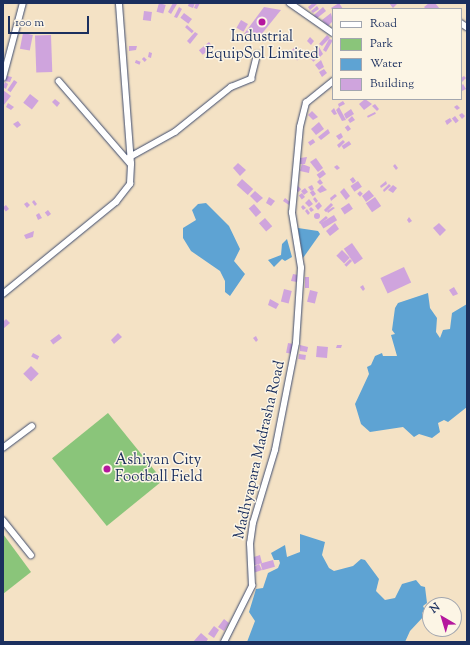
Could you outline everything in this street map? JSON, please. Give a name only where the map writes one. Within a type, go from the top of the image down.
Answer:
[{"type":"street","points":[[3,78],[23,3]]},
{"type":"street","points":[[3,294],[116,202],[130,184],[131,164],[119,3]]},
{"type":"street","points":[[290,3],[332,32]]},
{"type":"street","points":[[130,157],[175,132],[230,87],[251,79],[257,55]]},
{"type":"street","points":[[59,81],[131,164]]},
{"type":"street","name":"Madhyapara Madrasha Road","points":[[224,642],[252,586],[250,544],[253,522],[274,450],[296,343],[301,268],[292,213],[300,127],[306,103],[332,82]]},
{"type":"street","points":[[3,448],[32,426]]},
{"type":"street","points":[[3,520],[31,556]]},
{"type":"green space","name":"Ashiyan City Football Field","points":[[108,413],[163,481],[107,526],[52,458]]},
{"type":"green space","points":[[3,534],[31,572],[3,594]]},
{"type":"water","points":[[206,203],[229,226],[240,249],[234,261],[245,274],[230,296],[225,292],[225,281],[220,271],[191,251],[183,238],[183,228],[196,220],[192,210],[198,204]]},
{"type":"water","points":[[298,228],[318,231],[320,234],[303,258]]},
{"type":"water","points":[[287,239],[292,257],[285,261],[282,259],[274,267],[268,260],[281,255],[282,244]]},
{"type":"water","points":[[428,293],[430,308],[437,318],[436,332],[440,338],[443,330],[450,329],[452,313],[467,304],[467,407],[448,422],[444,420],[438,423],[440,432],[432,438],[419,434],[414,437],[403,427],[370,432],[361,424],[355,404],[369,374],[367,367],[371,365],[375,356],[382,353],[383,356],[397,356],[391,335],[395,334],[392,330],[395,308],[398,303]]},
{"type":"water","points":[[300,534],[325,542],[322,555],[329,568],[334,571],[353,566],[361,559],[365,560],[379,579],[376,591],[385,600],[395,598],[402,584],[416,580],[421,586],[425,587],[426,597],[422,597],[422,618],[410,631],[405,642],[247,642],[255,621],[249,612],[256,589],[263,588],[268,573],[278,568],[280,563],[279,560],[274,560],[271,553],[285,545],[287,557],[300,552]]},
{"type":"building","points":[[159,3],[166,5],[163,14],[157,12]]},
{"type":"building","points":[[173,3],[177,4],[171,14],[168,12]]},
{"type":"building","points":[[189,3],[195,3],[193,8],[188,6]]},
{"type":"building","points":[[196,3],[200,3],[197,9],[194,8]]},
{"type":"building","points":[[313,3],[317,4],[310,10],[308,7]]},
{"type":"building","points":[[339,3],[342,8],[332,8],[332,10],[331,8]]},
{"type":"building","points":[[389,3],[398,3],[393,8]]},
{"type":"building","points":[[429,3],[435,3],[439,8],[425,8],[424,7]]},
{"type":"building","points":[[317,6],[319,9],[313,13],[311,11]]},
{"type":"building","points":[[179,7],[182,9],[177,18],[174,17]]},
{"type":"building","name":"Industrial EquipSol Limited","points":[[264,7],[281,10],[256,41],[244,34]]},
{"type":"building","points":[[323,7],[326,11],[316,19],[314,15]]},
{"type":"building","points":[[144,11],[152,12],[151,21],[143,20]]},
{"type":"building","points":[[184,13],[192,19],[188,24],[180,18]]},
{"type":"building","points":[[331,13],[332,22],[328,26],[322,20]]},
{"type":"building","points":[[241,20],[248,24],[243,32],[236,28]]},
{"type":"building","points":[[187,25],[194,31],[192,33],[185,27]]},
{"type":"building","points":[[195,32],[198,34],[190,44],[187,41]]},
{"type":"building","points":[[23,33],[33,35],[30,51],[20,49]]},
{"type":"building","points":[[51,35],[52,72],[36,73],[35,36]]},
{"type":"building","points":[[327,35],[330,38],[322,46],[319,44]]},
{"type":"building","points":[[310,37],[314,41],[311,45],[307,41]]},
{"type":"building","points":[[329,39],[332,40],[326,52],[323,50]]},
{"type":"building","points":[[209,42],[213,47],[203,55],[199,50]]},
{"type":"building","points":[[129,46],[137,46],[136,50],[129,51]]},
{"type":"building","points":[[295,47],[303,55],[297,60],[289,53]]},
{"type":"building","points":[[319,47],[323,54],[320,57],[315,50]]},
{"type":"building","points":[[312,51],[318,58],[313,62],[307,55]]},
{"type":"building","points":[[149,52],[152,53],[151,58],[148,57]]},
{"type":"building","points":[[144,57],[147,60],[145,62],[142,59]]},
{"type":"building","points":[[136,60],[141,62],[140,65],[135,63]]},
{"type":"building","points":[[321,60],[324,67],[319,70],[315,65]]},
{"type":"building","points":[[324,69],[327,73],[322,77],[319,72]]},
{"type":"building","points":[[7,76],[12,77],[10,82],[5,81]]},
{"type":"building","points":[[464,76],[466,78],[462,82],[462,77]]},
{"type":"building","points":[[14,80],[17,82],[11,92],[7,90]]},
{"type":"building","points":[[5,82],[8,84],[6,89],[3,87]]},
{"type":"building","points":[[463,84],[466,89],[462,91]]},
{"type":"building","points":[[3,90],[11,96],[3,106]]},
{"type":"building","points":[[30,94],[39,101],[32,109],[23,103]]},
{"type":"building","points":[[55,99],[60,103],[57,107],[52,102]]},
{"type":"building","points":[[364,100],[366,100],[372,104],[364,110],[359,104]]},
{"type":"building","points":[[343,101],[345,104],[339,107],[338,104]]},
{"type":"building","points":[[8,103],[14,107],[11,110],[6,107]]},
{"type":"building","points":[[375,104],[379,109],[377,111],[372,106]]},
{"type":"building","points":[[457,105],[460,108],[457,110],[454,107]]},
{"type":"building","points":[[339,107],[346,120],[342,121],[336,110]]},
{"type":"building","points":[[334,108],[337,114],[334,115],[331,111]]},
{"type":"building","points":[[351,109],[354,114],[346,119],[344,114]]},
{"type":"building","points":[[312,111],[318,117],[313,120],[308,115]]},
{"type":"building","points":[[375,112],[376,114],[368,118],[367,116]]},
{"type":"building","points":[[462,113],[465,116],[462,119],[459,115]]},
{"type":"building","points":[[352,116],[355,120],[350,123],[348,120]]},
{"type":"building","points":[[455,116],[459,121],[456,123],[452,119]]},
{"type":"building","points":[[450,118],[452,121],[447,125],[445,121]]},
{"type":"building","points":[[18,121],[21,125],[17,128],[13,124]]},
{"type":"building","points":[[319,122],[324,129],[316,135],[311,129]]},
{"type":"building","points":[[348,125],[351,129],[348,131],[345,127]]},
{"type":"building","points":[[328,129],[330,133],[321,140],[318,137]]},
{"type":"building","points":[[341,133],[343,137],[339,140],[336,136]]},
{"type":"building","points":[[313,139],[315,142],[310,146],[308,142]]},
{"type":"building","points":[[343,140],[345,142],[339,148],[337,145]]},
{"type":"building","points":[[349,141],[351,144],[344,149],[342,146]]},
{"type":"building","points":[[307,157],[305,164],[300,164],[300,158]]},
{"type":"building","points":[[316,158],[323,168],[318,172],[310,162]]},
{"type":"building","points":[[238,163],[246,170],[240,176],[233,168]]},
{"type":"building","points":[[302,164],[310,167],[309,173],[300,171]]},
{"type":"building","points":[[395,164],[398,168],[396,170],[393,166]]},
{"type":"building","points":[[337,165],[340,168],[337,170],[334,167]]},
{"type":"building","points":[[323,170],[326,174],[320,179],[317,175]]},
{"type":"building","points":[[353,177],[356,181],[353,183],[350,179]]},
{"type":"building","points":[[242,179],[253,189],[248,195],[237,185]]},
{"type":"building","points":[[320,179],[323,183],[320,185],[317,182]]},
{"type":"building","points":[[358,181],[362,187],[354,192],[351,186]]},
{"type":"building","points":[[386,181],[387,184],[381,188],[380,186]]},
{"type":"building","points":[[389,184],[391,186],[384,192],[383,190]]},
{"type":"building","points":[[297,185],[301,189],[298,192],[294,188]]},
{"type":"building","points":[[312,185],[314,189],[311,191],[308,187]]},
{"type":"building","points":[[322,185],[327,190],[320,193],[317,190]]},
{"type":"building","points":[[393,185],[397,188],[393,193],[388,190]]},
{"type":"building","points":[[305,188],[308,192],[304,195],[301,191]]},
{"type":"building","points":[[344,188],[350,196],[346,200],[340,192]]},
{"type":"building","points":[[313,190],[316,194],[313,196],[310,192]]},
{"type":"building","points":[[369,190],[374,196],[366,202],[362,196]]},
{"type":"building","points":[[255,191],[263,198],[257,203],[250,196]]},
{"type":"building","points":[[360,191],[363,194],[360,197],[357,194]]},
{"type":"building","points":[[302,193],[305,197],[302,199],[299,195]]},
{"type":"building","points":[[335,194],[337,196],[331,201],[330,198]]},
{"type":"building","points":[[269,197],[275,201],[271,206],[266,203]]},
{"type":"building","points":[[315,197],[318,201],[316,203],[313,199]]},
{"type":"building","points":[[375,197],[381,206],[372,212],[366,203]]},
{"type":"building","points":[[285,198],[290,202],[289,205],[283,201]]},
{"type":"building","points":[[309,199],[313,204],[309,207],[305,203]]},
{"type":"building","points":[[34,200],[37,204],[35,206],[32,202]]},
{"type":"building","points":[[27,202],[30,205],[27,208],[24,204]]},
{"type":"building","points":[[319,202],[322,206],[318,210],[315,206]]},
{"type":"building","points":[[331,203],[333,205],[326,212],[324,210]]},
{"type":"building","points":[[349,203],[353,209],[345,214],[341,209]]},
{"type":"building","points":[[254,204],[261,212],[256,217],[249,209]]},
{"type":"building","points":[[6,205],[9,209],[6,211],[3,207]]},
{"type":"building","points":[[303,205],[306,208],[303,210],[301,207]]},
{"type":"building","points":[[311,207],[314,210],[311,212],[309,209]]},
{"type":"building","points":[[333,207],[335,208],[328,213],[327,211]]},
{"type":"building","points":[[307,209],[310,213],[308,215],[305,211]]},
{"type":"building","points":[[48,210],[51,214],[48,216],[45,212]]},
{"type":"building","points":[[39,213],[42,218],[38,220],[36,215]]},
{"type":"building","points":[[317,213],[320,216],[317,219],[314,216]]},
{"type":"building","points":[[334,215],[337,220],[323,228],[320,223]]},
{"type":"building","points":[[326,216],[328,218],[320,224],[319,222]]},
{"type":"building","points":[[409,217],[412,221],[409,223],[407,220]]},
{"type":"building","points":[[265,218],[272,226],[266,232],[259,223]]},
{"type":"building","points":[[335,223],[339,229],[330,236],[326,231]]},
{"type":"building","points":[[439,223],[446,230],[440,236],[433,228]]},
{"type":"building","points":[[34,231],[33,237],[26,239],[24,235]]},
{"type":"building","points":[[352,243],[363,259],[355,264],[344,249]]},
{"type":"building","points":[[342,250],[350,258],[344,263],[336,256]]},
{"type":"building","points":[[350,259],[352,261],[346,267],[344,265]]},
{"type":"building","points":[[404,267],[411,282],[388,293],[380,278]]},
{"type":"building","points":[[293,274],[298,275],[297,282],[291,281]]},
{"type":"building","points":[[305,277],[309,277],[309,288],[305,288]]},
{"type":"building","points":[[363,285],[365,289],[363,291],[360,287]]},
{"type":"building","points":[[454,287],[458,294],[453,296],[449,290]]},
{"type":"building","points":[[284,289],[292,291],[289,304],[281,302]]},
{"type":"building","points":[[310,290],[318,292],[315,304],[307,302]]},
{"type":"building","points":[[270,299],[279,304],[276,309],[268,305]]},
{"type":"building","points":[[6,319],[10,323],[3,329],[3,322]]},
{"type":"building","points":[[118,333],[122,337],[114,344],[111,340]]},
{"type":"building","points":[[59,334],[62,338],[53,345],[50,341]]},
{"type":"building","points":[[256,336],[258,340],[256,342],[253,338]]},
{"type":"building","points":[[288,343],[293,344],[291,354],[286,353]]},
{"type":"building","points":[[300,345],[308,347],[307,352],[300,351]]},
{"type":"building","points":[[337,345],[342,345],[341,348],[336,348]]},
{"type":"building","points":[[317,346],[328,347],[327,358],[316,357]]},
{"type":"building","points":[[33,353],[39,356],[37,360],[31,357]]},
{"type":"building","points":[[299,354],[306,355],[305,360],[298,359]]},
{"type":"building","points":[[31,366],[39,374],[31,382],[23,374]]},
{"type":"building","points":[[260,555],[262,563],[252,566],[251,558]]},
{"type":"building","points":[[273,560],[275,567],[262,570],[261,564]]},
{"type":"building","points":[[259,564],[262,570],[253,573],[252,568]]},
{"type":"building","points":[[224,619],[229,623],[224,631],[218,627]]},
{"type":"building","points":[[214,626],[219,630],[214,638],[208,634]]},
{"type":"building","points":[[201,633],[208,639],[206,642],[193,642]]},
{"type":"place","name":"Industrial EquipSol Limited","points":[[262,22]]},
{"type":"place","name":"Ashiyan City Football Field","points":[[107,469]]}]
